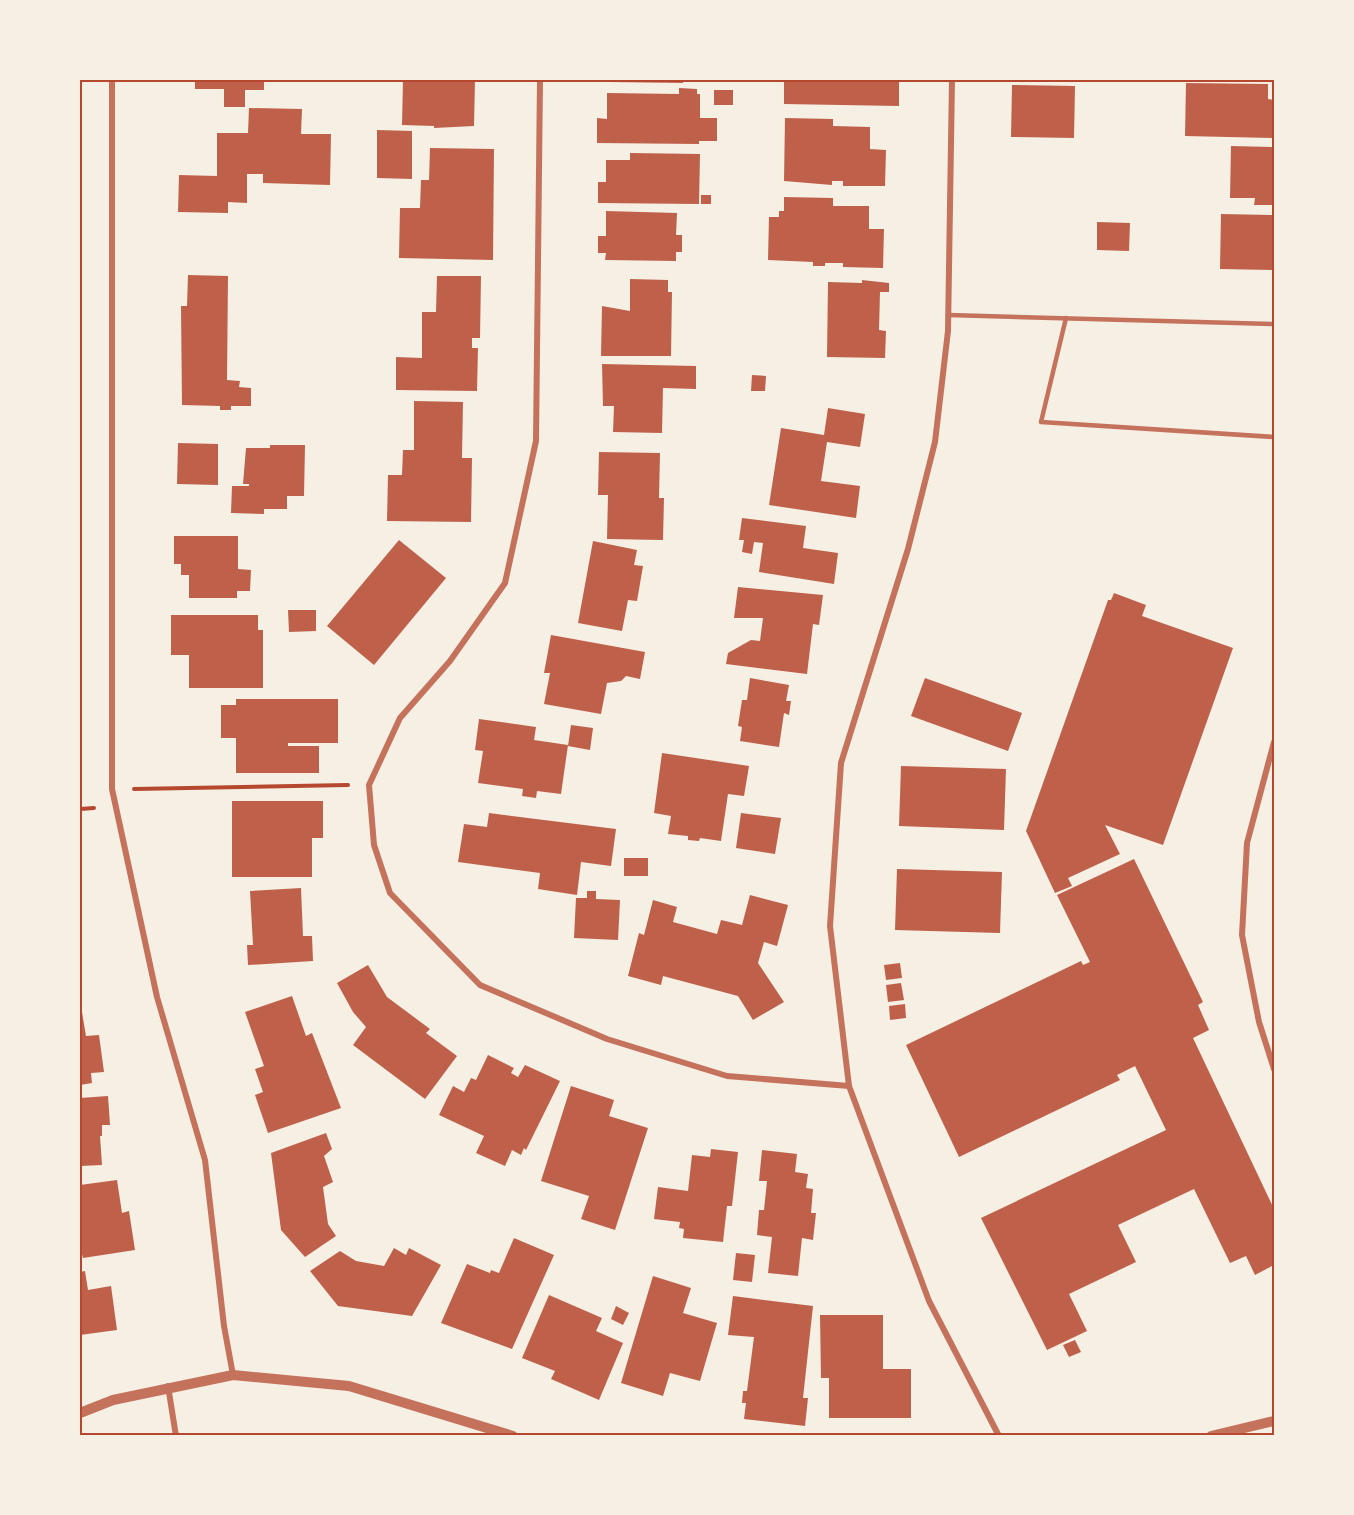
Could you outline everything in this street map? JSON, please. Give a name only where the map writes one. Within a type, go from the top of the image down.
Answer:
[{"type":"street","points":[[112,80],[112,789],[156,997],[205,1160],[224,1326],[233,1375]]},
{"type":"street","points":[[540,80],[536,441],[505,583],[450,661],[400,718],[369,784],[374,844],[390,893],[480,985],[606,1039],[727,1076],[849,1086]]},
{"type":"street","points":[[952,80],[948,315],[935,442],[908,549],[841,763],[830,926],[849,1086],[929,1301],[999,1436]]},
{"type":"street","points":[[1275,742],[1247,843],[1242,935],[1259,1022],[1275,1069]]},
{"type":"street","points":[[80,1413],[113,1400],[168,1386],[233,1375],[349,1386],[513,1436]]},
{"type":"street","points":[[168,1386],[176,1436]]},
{"type":"street","points":[[1211,1436],[1275,1421]]},
{"type":"lane","points":[[948,315],[1275,324]]},
{"type":"lane","points":[[1066,318],[1041,422],[1275,436]]},
{"type":"path","points":[[112,789],[369,784]]},
{"type":"building","points":[[195,80],[264,80],[264,90],[245,90],[245,107],[224,107],[224,89],[195,89]]},
{"type":"building","points":[[403,80],[475,80],[474,126],[434,128],[434,126],[402,125]]},
{"type":"building","points":[[609,80],[683,80],[683,83],[609,82]]},
{"type":"building","points":[[784,80],[899,80],[899,106],[784,104]]},
{"type":"building","points":[[1186,83],[1268,84],[1268,99],[1274,100],[1274,138],[1185,136]]},
{"type":"building","points":[[1012,85],[1075,86],[1074,138],[1011,137]]},
{"type":"building","points":[[679,88],[697,89],[697,94],[700,94],[700,118],[717,118],[717,141],[699,141],[699,144],[597,143],[597,118],[607,119],[607,93],[679,94]]},
{"type":"building","points":[[714,90],[733,90],[733,105],[714,105]]},
{"type":"building","points":[[249,108],[302,109],[301,134],[331,134],[330,185],[263,183],[263,174],[247,174],[247,203],[228,202],[228,213],[178,212],[179,175],[217,176],[217,133],[248,133]]},
{"type":"building","points":[[785,118],[833,119],[833,126],[870,127],[870,149],[886,150],[885,186],[843,186],[843,181],[832,181],[832,185],[784,181]]},
{"type":"building","points":[[377,130],[412,131],[412,179],[377,178]]},
{"type":"building","points":[[1231,146],[1274,147],[1274,205],[1254,205],[1255,198],[1230,198]]},
{"type":"building","points":[[430,148],[494,149],[493,260],[399,258],[400,208],[420,208],[421,180],[429,180]]},
{"type":"building","points":[[630,153],[700,154],[699,204],[598,203],[598,182],[606,182],[606,160],[630,160]]},
{"type":"building","points":[[701,195],[711,195],[711,204],[701,204]]},
{"type":"building","points":[[784,197],[833,198],[833,206],[869,206],[869,229],[884,229],[883,268],[843,267],[843,263],[813,266],[813,262],[768,260],[769,217],[779,217],[779,211],[784,211]]},
{"type":"building","points":[[606,211],[677,213],[676,235],[682,235],[682,252],[676,252],[676,261],[605,260],[606,253],[598,253],[598,236],[606,236]]},
{"type":"building","points":[[1221,214],[1274,215],[1274,270],[1220,269]]},
{"type":"building","points":[[1097,222],[1130,223],[1129,251],[1097,250]]},
{"type":"building","points":[[188,275],[228,276],[227,380],[240,381],[239,387],[251,388],[251,406],[231,406],[231,410],[220,410],[220,406],[182,405],[181,306],[187,306]]},
{"type":"building","points":[[437,276],[481,276],[480,338],[472,338],[472,348],[478,348],[477,391],[396,390],[396,357],[422,358],[422,312],[436,312]]},
{"type":"building","points":[[630,279],[668,280],[668,292],[672,292],[671,356],[601,356],[602,306],[630,311]]},
{"type":"building","points":[[862,280],[889,283],[889,292],[880,292],[879,330],[886,331],[885,358],[827,357],[828,282],[862,283]]},
{"type":"building","points":[[602,364],[696,366],[696,389],[663,388],[662,433],[613,432],[614,406],[603,406]]},
{"type":"building","points":[[752,375],[766,376],[765,391],[751,391]]},
{"type":"building","points":[[414,401],[463,402],[462,458],[472,458],[471,522],[387,521],[388,475],[402,475],[403,450],[414,450]]},
{"type":"building","points":[[828,408],[865,414],[860,447],[827,442],[821,481],[860,486],[856,518],[769,505],[781,428],[824,435]]},
{"type":"building","points":[[178,443],[218,444],[218,485],[177,484]]},
{"type":"building","points":[[270,445],[305,445],[304,496],[287,496],[287,509],[264,509],[264,514],[231,513],[232,486],[249,486],[249,484],[243,484],[246,448],[270,448]]},
{"type":"building","points":[[599,452],[660,453],[659,498],[664,498],[663,540],[607,539],[608,495],[598,495]]},
{"type":"building","points":[[742,518],[806,526],[803,548],[838,553],[834,584],[759,572],[763,543],[754,542],[752,554],[742,552],[744,540],[739,540]]},
{"type":"building","points":[[174,536],[238,536],[238,569],[251,570],[250,591],[237,591],[237,598],[189,598],[189,575],[181,575],[181,564],[174,564]]},
{"type":"building","points":[[399,540],[446,578],[374,665],[327,626]]},
{"type":"building","points":[[593,541],[637,550],[634,565],[643,566],[637,601],[628,600],[622,631],[578,623]]},
{"type":"building","points":[[738,587],[823,595],[819,625],[813,624],[807,674],[726,664],[728,653],[751,640],[760,641],[763,618],[734,618]]},
{"type":"building","points":[[1114,593],[1146,605],[1142,616],[1233,648],[1163,845],[1105,825],[1120,854],[1068,878],[1072,886],[1055,893],[1026,831],[1108,600],[1111,600]]},
{"type":"building","points":[[288,610],[316,610],[316,631],[289,632]]},
{"type":"building","points":[[171,615],[258,615],[258,630],[263,630],[263,688],[189,688],[189,655],[171,655]]},
{"type":"building","points":[[551,635],[645,652],[640,679],[626,676],[621,681],[607,683],[601,714],[544,704],[550,673],[544,673]]},
{"type":"building","points":[[750,678],[789,685],[786,701],[791,701],[789,715],[784,713],[779,747],[740,741],[742,727],[738,726],[742,700],[747,700]]},
{"type":"building","points":[[925,678],[1022,713],[1008,751],[911,716]]},
{"type":"building","points":[[236,699],[338,699],[338,743],[288,743],[288,746],[319,746],[319,773],[236,773],[236,738],[221,738],[221,705],[236,705]]},
{"type":"building","points":[[479,719],[536,727],[534,740],[568,745],[561,794],[537,791],[536,798],[522,796],[523,789],[478,783],[483,751],[475,750]]},
{"type":"building","points":[[571,725],[593,728],[590,750],[568,746]]},
{"type":"building","points":[[662,753],[749,766],[744,796],[728,794],[721,841],[700,838],[699,841],[688,840],[688,836],[668,834],[671,816],[654,813]]},
{"type":"building","points":[[901,766],[1006,769],[1004,830],[899,826]]},
{"type":"building","points":[[232,801],[323,801],[323,838],[312,838],[312,877],[232,877]]},
{"type":"building","points":[[489,813],[616,829],[611,866],[581,862],[577,895],[538,889],[540,873],[458,862],[464,824],[487,827]]},
{"type":"building","points":[[741,813],[781,818],[775,854],[736,848]]},
{"type":"building","points":[[624,858],[648,858],[648,876],[624,876]]},
{"type":"building","points":[[1134,859],[1203,1002],[1198,1005],[1209,1030],[1193,1038],[1274,1209],[1274,1265],[1255,1275],[1246,1256],[1230,1263],[1194,1189],[1118,1225],[1136,1262],[1069,1294],[1087,1331],[1047,1350],[981,1218],[1166,1130],[1135,1066],[1117,1075],[1120,1080],[959,1157],[906,1045],[1081,961],[1083,965],[1090,962],[1057,895]]},
{"type":"building","points":[[897,869],[1002,872],[1000,933],[895,930]]},
{"type":"building","points":[[301,888],[303,936],[312,936],[313,961],[248,965],[247,945],[253,945],[250,891]]},
{"type":"building","points":[[587,891],[596,891],[596,899],[620,900],[618,940],[574,938],[576,898],[587,898]]},
{"type":"building","points":[[750,895],[788,905],[777,946],[764,942],[758,963],[784,1002],[753,1020],[738,996],[663,976],[661,985],[628,976],[639,933],[644,935],[653,900],[677,907],[673,922],[717,934],[721,920],[742,925]]},
{"type":"building","points":[[900,963],[902,978],[886,980],[884,965]]},
{"type":"building","points":[[368,965],[387,997],[430,1029],[426,1033],[457,1056],[425,1099],[353,1045],[366,1027],[353,1012],[337,983]]},
{"type":"building","points":[[901,983],[904,1000],[888,1002],[886,985]]},
{"type":"building","points":[[292,996],[306,1036],[312,1033],[341,1108],[268,1133],[255,1095],[263,1092],[255,1069],[264,1066],[245,1012]]},
{"type":"building","points":[[905,1004],[906,1018],[890,1020],[889,1006]]},
{"type":"building","points":[[80,1012],[82,1012],[86,1036],[99,1035],[104,1072],[91,1073],[92,1083],[80,1085]]},
{"type":"building","points":[[488,1055],[514,1068],[511,1073],[518,1077],[525,1065],[560,1081],[526,1150],[524,1148],[521,1155],[512,1150],[505,1166],[476,1153],[484,1136],[439,1115],[453,1086],[464,1092],[471,1078],[476,1080]]},
{"type":"building","points":[[571,1086],[614,1100],[609,1116],[648,1128],[615,1230],[581,1219],[589,1196],[541,1181]]},
{"type":"building","points":[[108,1096],[110,1125],[102,1125],[102,1136],[100,1136],[102,1165],[80,1166],[80,1098]]},
{"type":"building","points":[[326,1133],[332,1149],[324,1156],[333,1182],[323,1187],[328,1224],[336,1236],[305,1257],[281,1230],[271,1153]]},
{"type":"building","points":[[711,1149],[738,1152],[732,1206],[727,1206],[723,1242],[683,1238],[684,1229],[679,1228],[680,1222],[654,1219],[658,1187],[688,1191],[692,1155],[710,1157]]},
{"type":"building","points":[[762,1150],[797,1154],[795,1172],[808,1174],[806,1188],[813,1189],[811,1213],[816,1213],[813,1240],[802,1238],[798,1276],[768,1273],[772,1237],[757,1235],[759,1210],[764,1210],[767,1181],[759,1181]]},
{"type":"building","points":[[117,1180],[122,1213],[129,1211],[135,1250],[83,1258],[80,1246],[80,1185]]},
{"type":"building","points":[[514,1238],[554,1255],[512,1349],[441,1323],[467,1264],[490,1273],[491,1270],[499,1273]]},
{"type":"building","points":[[394,1248],[406,1255],[409,1248],[441,1265],[412,1316],[338,1306],[310,1271],[340,1251],[356,1261],[384,1266]]},
{"type":"building","points":[[736,1253],[755,1255],[752,1282],[733,1280]]},
{"type":"building","points":[[85,1271],[88,1290],[111,1286],[117,1330],[80,1335],[80,1272]]},
{"type":"building","points":[[653,1276],[691,1288],[683,1313],[717,1323],[700,1381],[670,1373],[663,1396],[621,1383]]},
{"type":"building","points":[[549,1295],[602,1318],[596,1331],[623,1343],[599,1400],[551,1379],[555,1371],[522,1358]]},
{"type":"building","points":[[733,1296],[813,1306],[803,1398],[808,1398],[805,1426],[744,1419],[746,1403],[742,1403],[743,1391],[747,1391],[754,1337],[728,1335]]},
{"type":"building","points":[[616,1306],[629,1313],[623,1325],[611,1319]]},
{"type":"building","points":[[820,1315],[883,1315],[883,1369],[911,1369],[911,1418],[829,1418],[829,1378],[821,1378]]},
{"type":"building","points":[[1075,1340],[1081,1352],[1069,1357],[1063,1345]]}]
